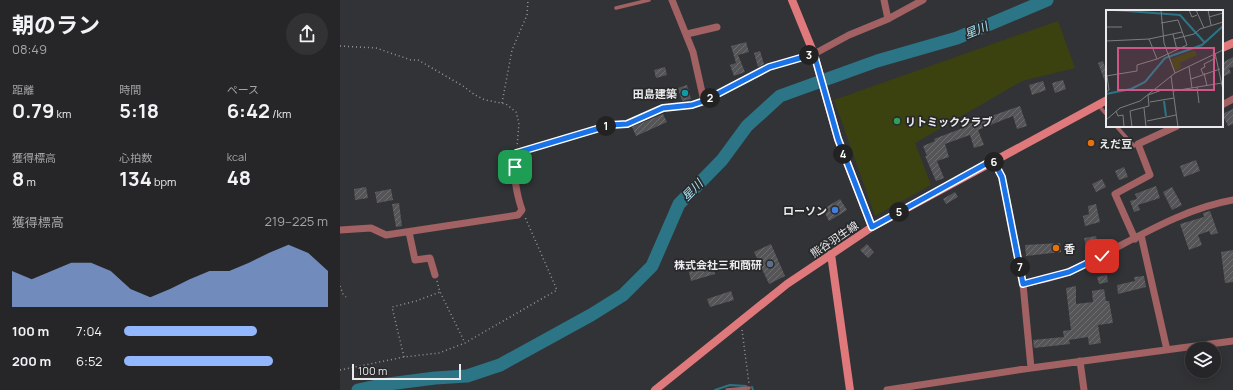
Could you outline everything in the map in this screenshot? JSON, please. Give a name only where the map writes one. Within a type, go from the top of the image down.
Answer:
[{"type":"main road","points":[[792,0],[815,58],[838,139],[872,227]]},
{"type":"main road","points":[[1223,48],[1233,43]]},
{"type":"main road","name":"熊谷羽生線","points":[[655,390],[740,320],[787,284],[872,227],[993,160],[1106,101]]},
{"type":"main road","points":[[831,254],[850,390]]},
{"type":"street","points":[[672,0],[694,52],[704,101]]},
{"type":"street","points":[[884,0],[888,19]]},
{"type":"street","points":[[340,230],[372,228],[386,235],[518,215],[522,210],[518,200],[515,178],[516,153],[610,125],[627,124],[663,108],[692,105],[704,101],[769,67],[815,58],[849,35],[888,19],[923,0]]},
{"type":"street","points":[[687,34],[717,27]]},
{"type":"street","points":[[1223,104],[1233,99]]},
{"type":"street","points":[[1167,350],[1138,237],[1115,194],[1150,175],[1138,144],[1175,127]]},
{"type":"street","points":[[993,160],[1002,177],[1023,284],[1032,368]]},
{"type":"street","points":[[1023,284],[1069,272],[1138,237],[1201,210],[1233,200]]},
{"type":"street","points":[[409,232],[415,260],[430,258],[435,275]]},
{"type":"street","points":[[887,390],[1080,361],[1233,341]]},
{"type":"street","points":[[1080,361],[1084,390]]},
{"type":"lane","points":[[616,8],[649,0]]},
{"type":"lane","points":[[1098,105],[1106,114]]},
{"type":"lane","points":[[1117,127],[1134,146],[1138,144]]},
{"type":"lane","points":[[727,390],[749,388]]},
{"type":"path","points":[[502,103],[512,50],[527,15],[528,0]]},
{"type":"path","points":[[340,46],[376,48],[411,60],[418,60],[463,86],[475,95],[485,100],[506,104],[516,112],[519,123],[516,153]]},
{"type":"path","points":[[340,370],[404,357],[439,353],[465,342],[557,290],[522,210]]},
{"type":"path","points":[[435,275],[440,292],[465,342]]},
{"type":"path","points":[[340,286],[346,297]]},
{"type":"path","points":[[404,357],[392,306],[440,292]]},
{"type":"path","points":[[740,320],[749,388]]},
{"type":"green space","name":"リトミッククラブ","points":[[1058,21],[1075,68],[1022,81],[915,143],[931,185],[875,216],[834,100]]},
{"type":"building","points":[[746,42],[749,52],[738,55],[745,72],[734,76],[730,65],[736,63],[731,46]]},
{"type":"building","points":[[760,51],[764,64],[758,67],[754,53]]},
{"type":"building","points":[[1233,57],[1233,67],[1229,68],[1231,73],[1223,77],[1223,62]]},
{"type":"building","points":[[1103,61],[1106,70],[1106,84],[1098,63]]},
{"type":"building","points":[[665,67],[667,75],[656,78],[654,70]]},
{"type":"building","points":[[1063,80],[1066,89],[1055,93],[1052,83]]},
{"type":"building","points":[[1043,81],[1046,90],[1032,95],[1029,85]]},
{"type":"building","name":"田島建築","points":[[687,85],[691,99],[682,101],[678,88]]},
{"type":"building","points":[[1020,106],[1027,126],[1017,129],[1013,116],[978,130],[984,145],[974,148],[970,135],[945,144],[949,157],[937,161],[944,178],[936,181],[925,156],[927,156],[923,146],[935,141],[934,139],[968,126],[968,124]]},
{"type":"building","points":[[1233,109],[1233,124],[1228,126],[1223,114]]},
{"type":"building","points":[[663,114],[667,122],[636,136],[632,127]]},
{"type":"building","points":[[1196,160],[1200,171],[1184,177],[1180,166]]},
{"type":"building","points":[[1124,167],[1128,177],[1119,180],[1115,171]]},
{"type":"building","points":[[1102,179],[1106,187],[1096,192],[1092,184]]},
{"type":"building","points":[[1156,186],[1160,198],[1138,205],[1140,210],[1134,212],[1130,201],[1137,199],[1135,194]]},
{"type":"building","points":[[366,187],[368,198],[355,200],[354,189]]},
{"type":"building","points":[[1172,187],[1182,205],[1172,210],[1163,192]]},
{"type":"building","points":[[391,189],[393,200],[377,203],[375,192]]},
{"type":"building","points":[[955,192],[958,197],[946,204],[943,199]]},
{"type":"building","name":"ローソン","points":[[840,199],[847,210],[829,221],[823,209]]},
{"type":"building","points":[[399,203],[402,226],[396,227],[392,204]]},
{"type":"building","points":[[1096,204],[1100,222],[1085,226],[1083,216],[1089,214],[1088,206]]},
{"type":"building","points":[[1210,211],[1218,233],[1211,235],[1209,231],[1198,235],[1202,245],[1189,250],[1180,224],[1204,217],[1203,213]]},
{"type":"building","points":[[1096,236],[1098,244],[1086,246],[1084,238]]},
{"type":"building","points":[[1060,243],[1061,252],[1026,256],[1025,245]]},
{"type":"building","name":"株式会社三和商研","points":[[771,244],[785,276],[769,284],[754,252]]},
{"type":"building","points":[[867,244],[874,252],[868,258],[860,250]]},
{"type":"building","points":[[1233,250],[1233,282],[1225,283],[1221,252]]},
{"type":"building","points":[[713,265],[715,274],[691,281],[689,272]]},
{"type":"building","points":[[1107,275],[1108,282],[1099,284],[1097,277]]},
{"type":"building","points":[[1144,276],[1146,287],[1118,294],[1117,285],[1135,281],[1134,277]]},
{"type":"building","points":[[1076,286],[1076,304],[1093,302],[1092,291],[1104,289],[1106,301],[1109,301],[1113,323],[1098,325],[1101,343],[1089,345],[1088,337],[1069,340],[1070,344],[1034,348],[1033,340],[1064,337],[1063,331],[1071,330],[1066,288]]},
{"type":"building","points":[[731,291],[734,300],[710,307],[707,299]]},
{"type":"waterway","name":"星川","points":[[358,390],[381,385],[435,378],[467,376],[500,365],[591,315],[623,295],[652,266],[679,204],[722,160],[747,126],[780,96],[877,61],[957,38],[1047,0]]},
{"type":"waterway","points":[[715,390],[730,385],[746,386]]},
{"type":"place","name":"田島建築","points":[[685,93]]},
{"type":"place","name":"リトミッククラブ","points":[[897,121]]},
{"type":"place","name":"えだ豆","points":[[1091,143]]},
{"type":"place","name":"ローソン","points":[[835,210]]},
{"type":"place","name":"香","points":[[1056,248]]},
{"type":"place","name":"株式会社三和商研","points":[[770,264]]},
{"type":"route","points":[[515,167],[516,153],[610,125],[627,124],[663,108],[692,105],[704,101],[769,67],[814,54],[838,139],[872,227],[993,160],[1002,177],[1023,284],[1069,272],[1102,256]]}]
